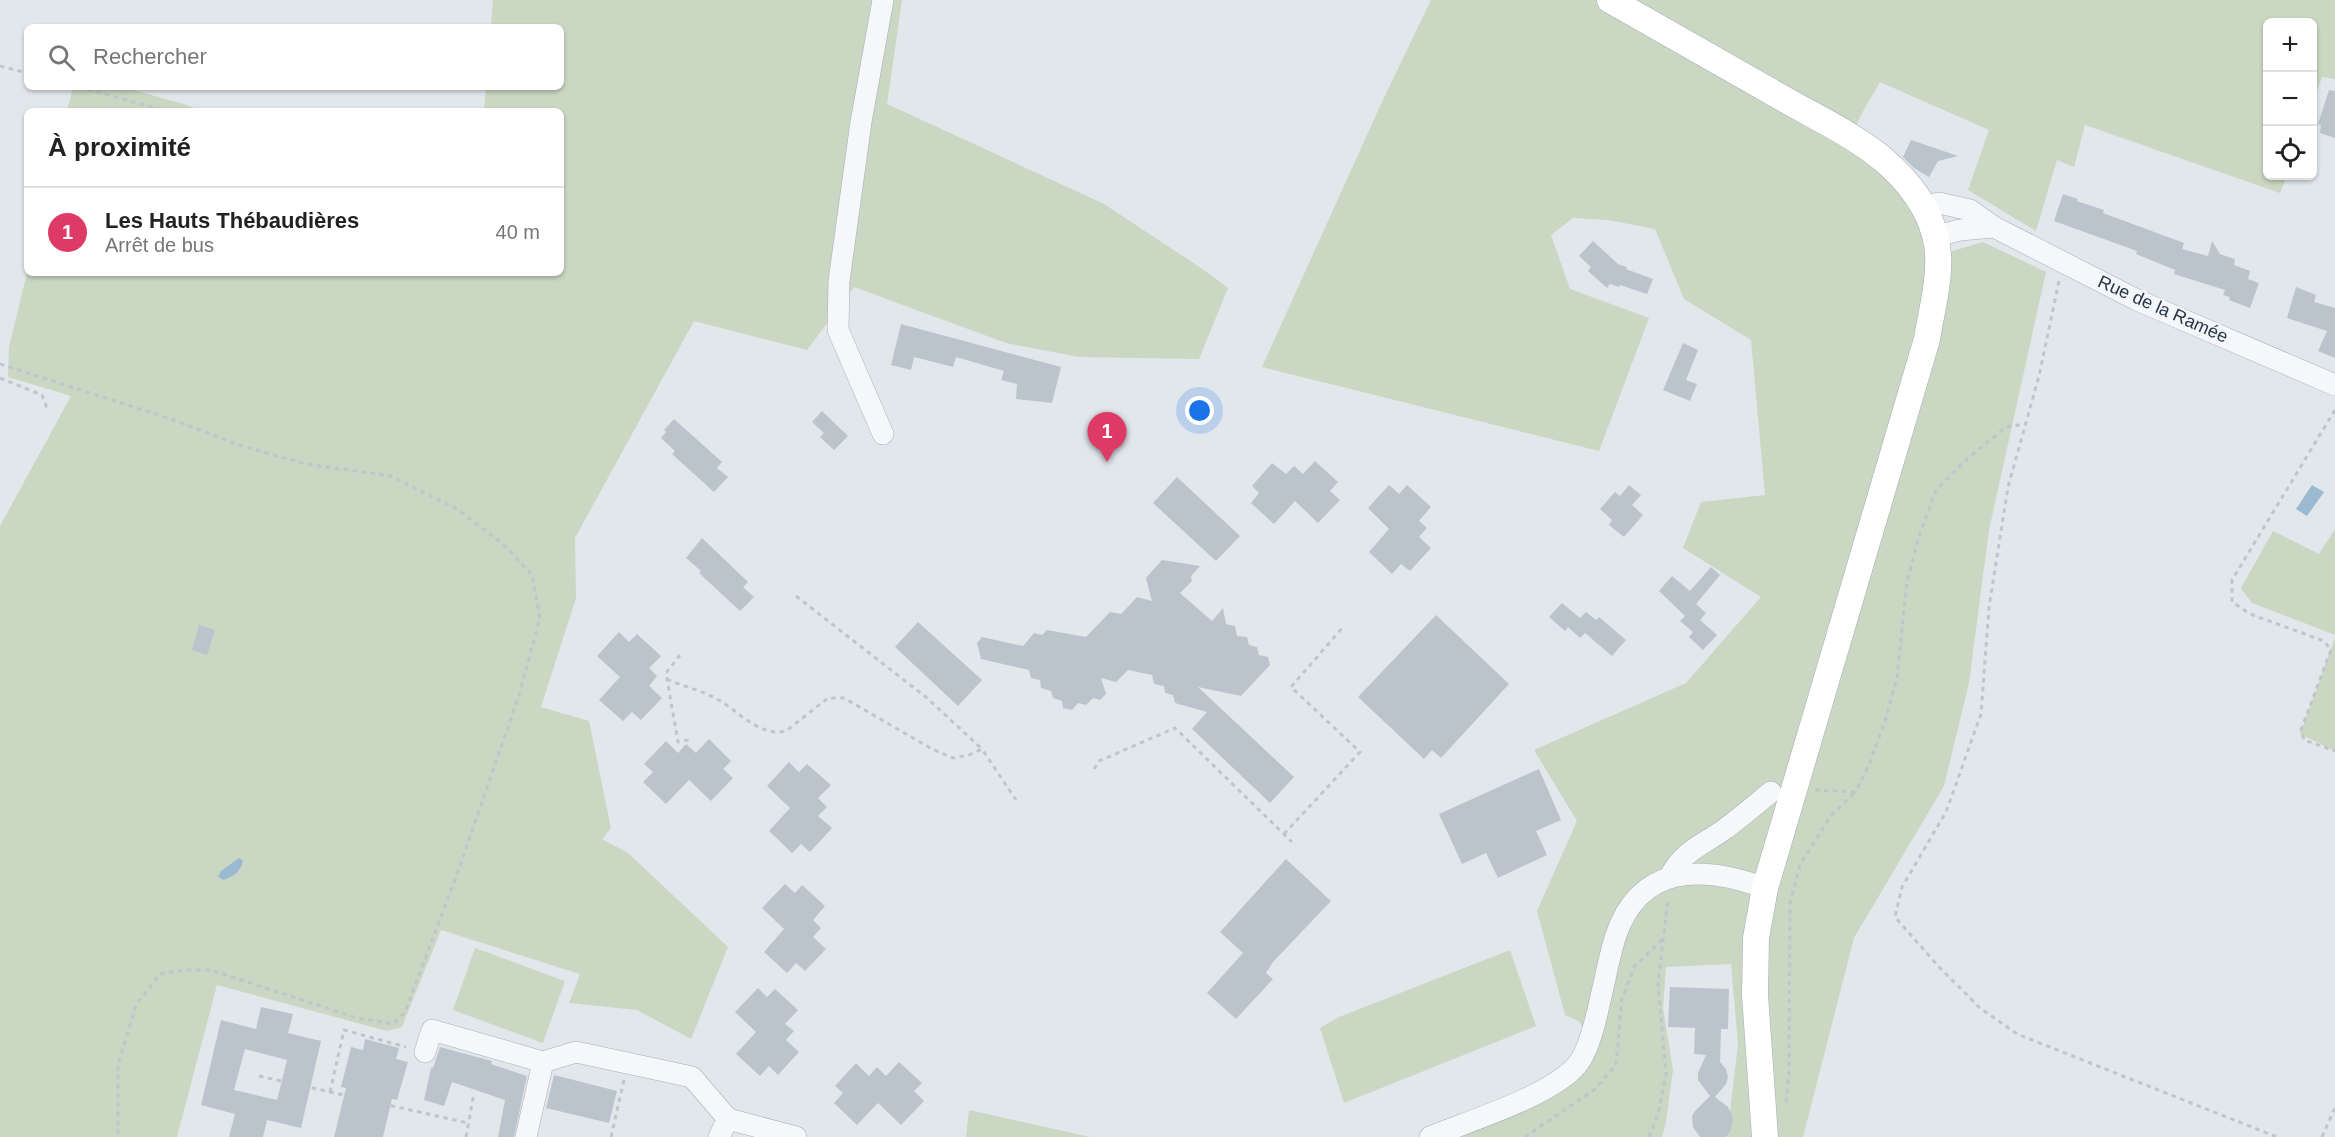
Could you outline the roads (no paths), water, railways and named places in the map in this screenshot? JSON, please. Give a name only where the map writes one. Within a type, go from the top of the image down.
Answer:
[{"type":"main road","points":[[1610,0],[1847,136],[1884,160],[1918,195],[1936,237],[1938,253],[1936,277],[1927,339],[1765,888],[1756,938],[1755,995],[1765,1137]]},
{"type":"street","points":[[883,434],[838,330],[838,281],[861,123],[884,0]]},
{"type":"street","name":"Rue de la Ramée","points":[[1924,206],[1939,204],[1970,210],[1994,227],[2137,300],[2335,384]]},
{"type":"street","points":[[1936,237],[1960,230],[1994,227]]},
{"type":"street","points":[[1670,877],[1675,865],[1688,852],[1723,830],[1771,792]]},
{"type":"street","points":[[1430,1137],[1545,1090],[1577,1065],[1596,1019],[1615,937],[1626,914],[1639,896],[1670,877],[1690,873],[1707,874],[1765,888]]},
{"type":"street","points":[[425,1052],[432,1030],[543,1062],[576,1052],[692,1077],[723,1128],[796,1137]]},
{"type":"street","points":[[526,1137],[543,1062]]},
{"type":"water","points":[[2312,485],[2324,492],[2307,516],[2296,509]]},
{"type":"water","points":[[239,858],[243,861],[236,873],[224,880],[218,877],[221,871]]},
{"type":"place","name":"Les Hauts Thébaudières","points":[[1107,462]]}]
